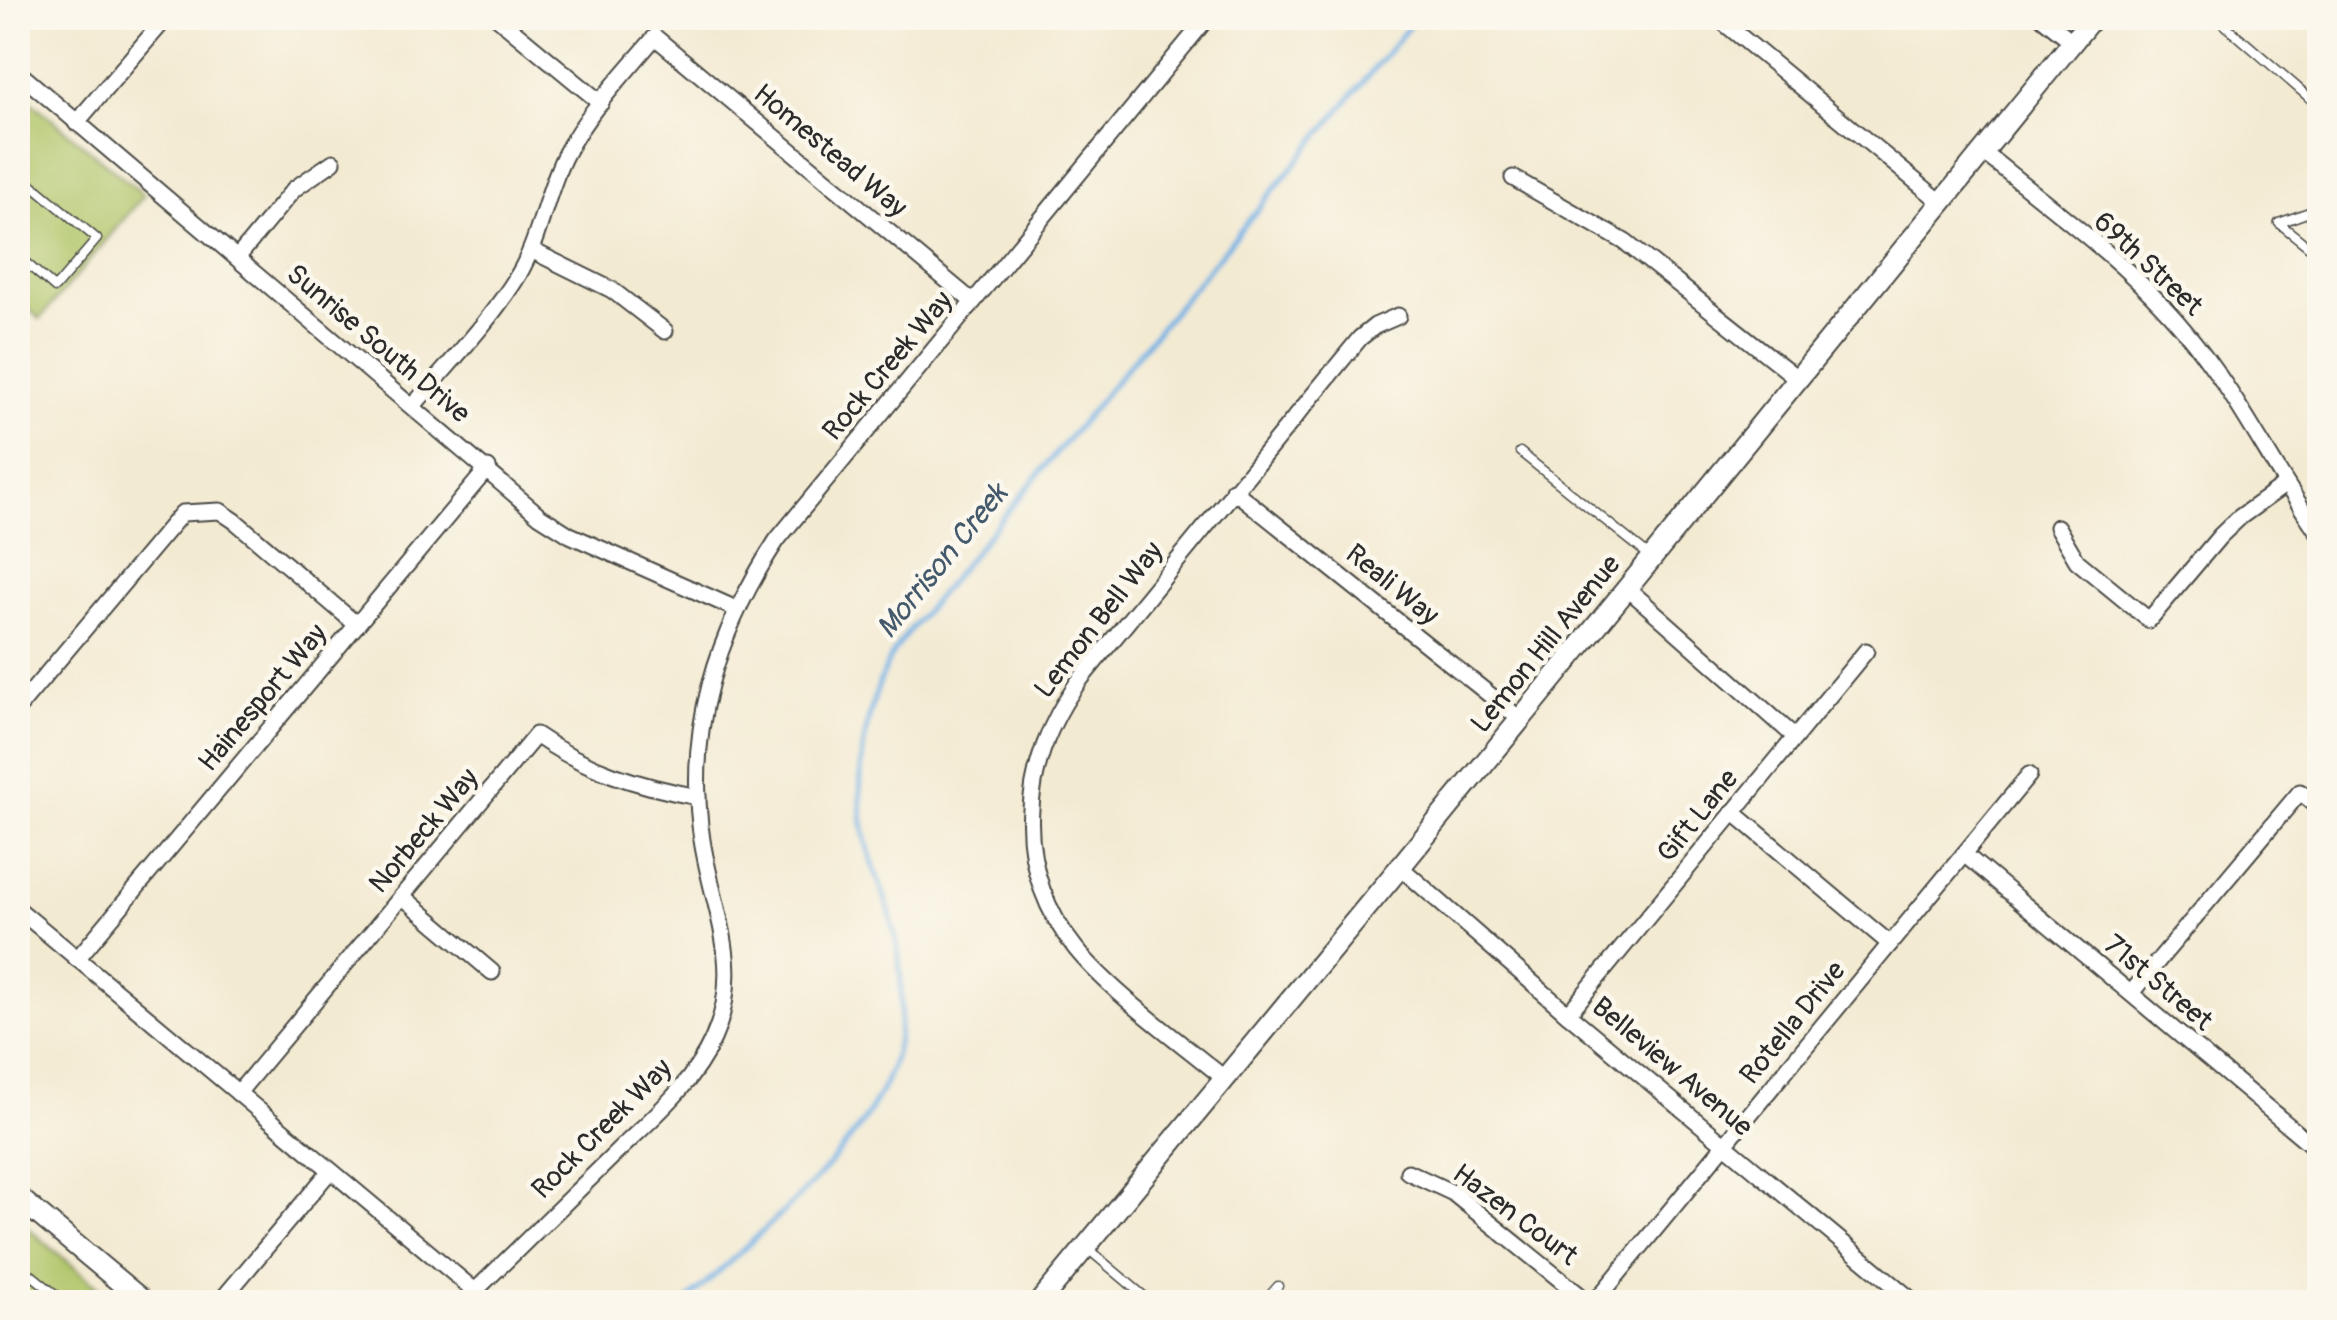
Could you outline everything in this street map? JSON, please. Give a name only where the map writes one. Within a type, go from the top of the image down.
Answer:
[{"type":"street","points":[[76,123],[166,18]]},
{"type":"street","points":[[413,406],[506,294],[531,250],[566,154],[601,102],[498,18]]},
{"type":"street","name":"Rock Creek Way","points":[[18,909],[475,1291],[684,1086],[714,1038],[727,988],[724,931],[702,839],[698,797],[700,734],[707,692],[736,609],[777,540],[1207,18]]},
{"type":"street","points":[[1718,18],[1942,203]]},
{"type":"street","points":[[2044,18],[2072,42]]},
{"type":"street","name":"Lemon Hill Avenue","points":[[1040,1302],[2092,18]]},
{"type":"street","name":"Homestead Way","points":[[601,102],[655,37],[973,302]]},
{"type":"street","name":"Sunrise South Drive","points":[[18,72],[540,516],[570,535],[736,609]]},
{"type":"street","name":"69th Street","points":[[1984,152],[2131,275],[2176,320],[2211,364],[2320,535]]},
{"type":"street","points":[[237,258],[294,189],[333,162]]},
{"type":"street","points":[[1514,178],[1625,242],[1798,380]]},
{"type":"street","points":[[531,250],[612,290],[665,331]]},
{"type":"street","name":"Lemon Bell Way","points":[[1225,1079],[1093,968],[1056,918],[1041,884],[1030,826],[1036,763],[1061,705],[1233,490],[1360,338],[1398,316]]},
{"type":"street","name":"Hainesport Way","points":[[77,960],[488,468]]},
{"type":"street","points":[[2057,527],[2077,561],[2149,620],[2220,536],[2286,484]]},
{"type":"street","name":"Reali Way","points":[[1233,490],[1520,719]]},
{"type":"street","points":[[18,708],[182,514],[220,511],[357,625]]},
{"type":"street","points":[[1627,588],[1795,737]]},
{"type":"street","name":"Gift Lane","points":[[1568,1014],[1866,651]]},
{"type":"street","name":"Norbeck Way","points":[[238,1094],[536,736],[578,762],[619,780],[698,797]]},
{"type":"street","name":"Rotella Drive","points":[[1591,1302],[2029,775]]},
{"type":"street","points":[[2131,993],[2300,792],[2320,808]]},
{"type":"street","points":[[1734,812],[1890,944]]},
{"type":"street","name":"71st Street","points":[[1964,854],[2320,1152]]},
{"type":"street","name":"Belleview Avenue","points":[[1400,867],[1568,1014],[1914,1302]]},
{"type":"street","points":[[402,896],[492,972]]},
{"type":"street","points":[[220,1302],[330,1170]]},
{"type":"street","name":"Hazen Court","points":[[1408,1172],[1453,1193],[1591,1302]]},
{"type":"street","points":[[18,1197],[144,1302]]},
{"type":"lane","points":[[2217,18],[2320,107]]},
{"type":"lane","points":[[18,173],[97,239],[55,288],[18,256]]},
{"type":"lane","points":[[2320,208],[2279,224],[2320,256]]},
{"type":"lane","points":[[1520,452],[1652,558]]},
{"type":"lane","points":[[1084,1246],[1151,1302]]},
{"type":"lane","points":[[18,1264],[65,1302]]},
{"type":"lane","points":[[1264,1302],[1278,1286]]},
{"type":"green space","points":[[18,91],[144,195],[40,319],[18,301]]},
{"type":"green space","points":[[18,1220],[116,1302],[18,1302]]},
{"type":"waterway","name":"Morrison Creek","points":[[686,1302],[825,1169],[871,1109],[893,1059],[900,1018],[898,954],[890,914],[867,844],[861,792],[867,726],[889,659],[1416,18]]}]
